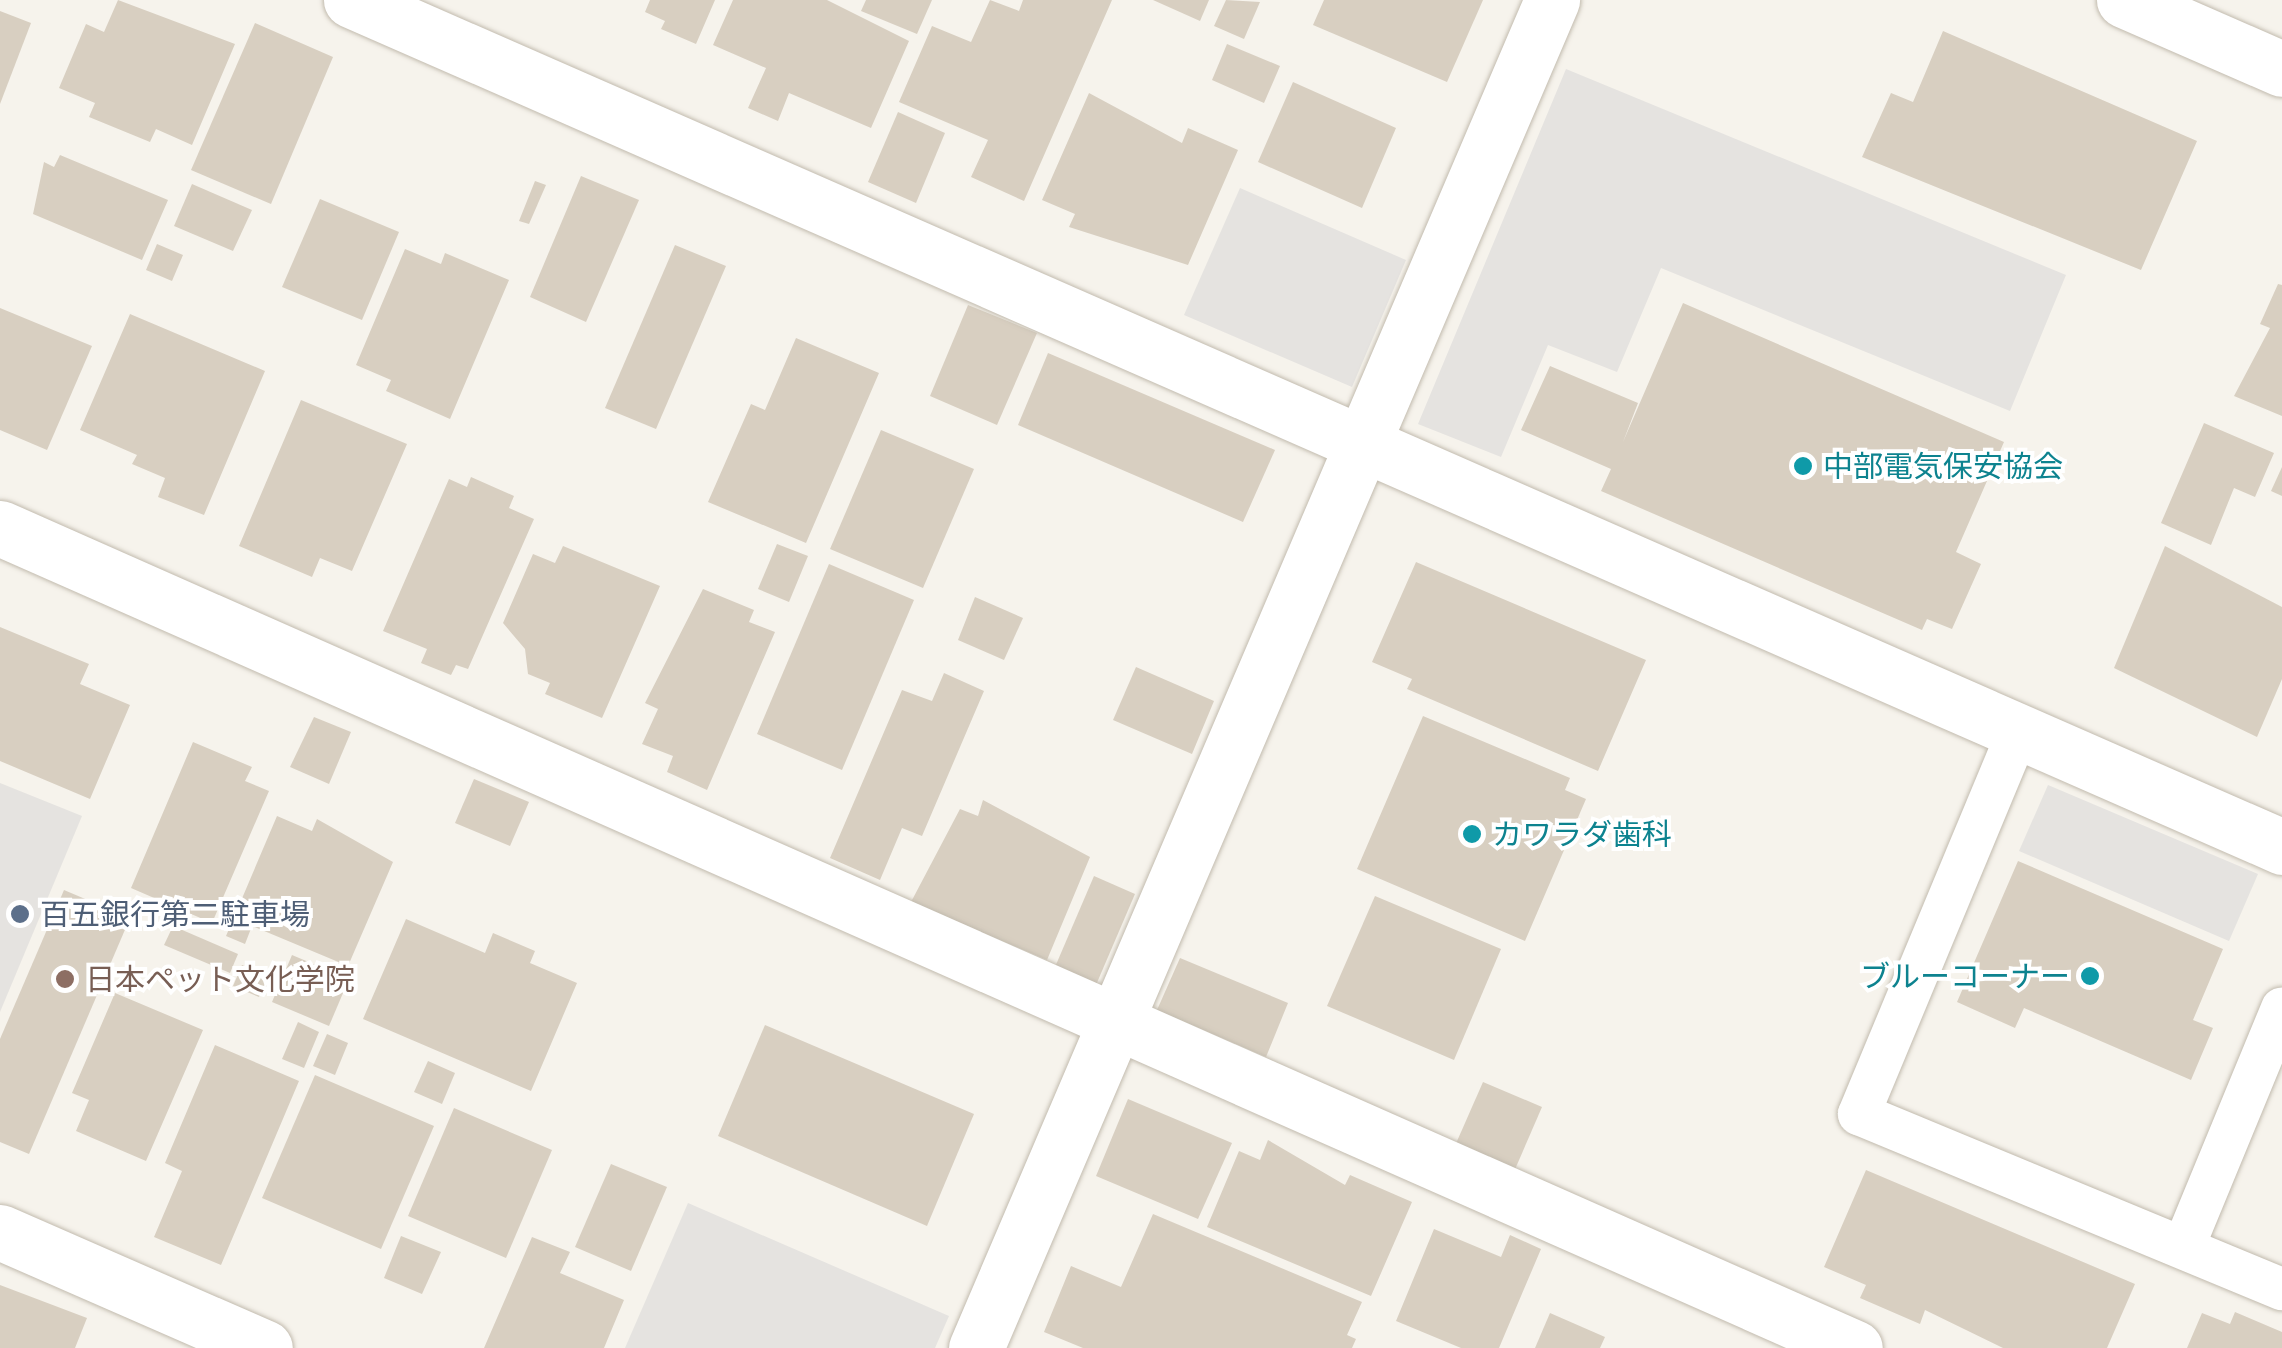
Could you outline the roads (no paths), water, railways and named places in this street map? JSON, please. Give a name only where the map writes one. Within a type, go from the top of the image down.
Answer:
[{"type":"street","points":[[351,0],[2282,846]]},
{"type":"street","points":[[976,1348],[1552,0]]},
{"type":"street","points":[[2124,0],[2282,69]]},
{"type":"street","points":[[0,528],[1855,1348]]},
{"type":"street","points":[[0,1232],[265,1348]]},
{"type":"lane","points":[[2018,732],[1859,1114],[2282,1288]]},
{"type":"lane","points":[[2184,1246],[2282,1008]]},
{"type":"place","name":"中部電気保安協会","points":[[1803,466]]},
{"type":"place","name":"カワラダ歯科","points":[[1472,834]]},
{"type":"place","name":"百五銀行第二駐車場","points":[[20,914]]},
{"type":"place","name":"ブルーコーナー","points":[[2090,976]]},
{"type":"place","name":"日本ペット文化学院","points":[[65,979]]}]
